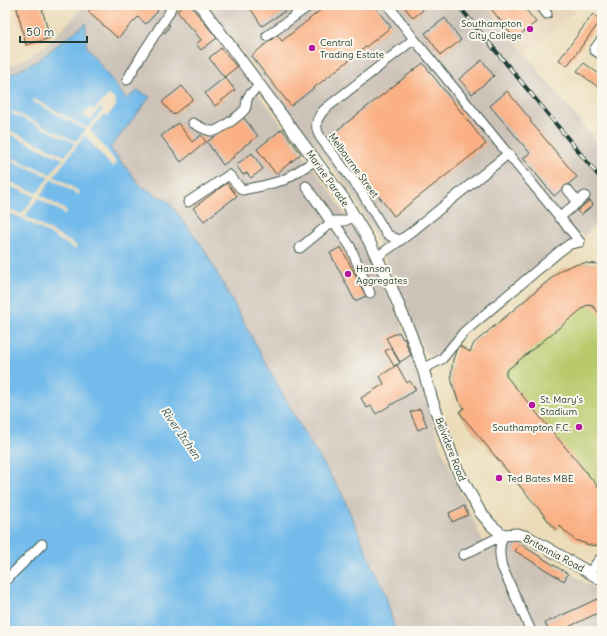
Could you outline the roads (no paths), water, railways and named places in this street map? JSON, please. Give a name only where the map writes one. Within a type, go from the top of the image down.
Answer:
[{"type":"main road","name":"Marine Parade","points":[[200,5],[344,199],[377,257],[392,289],[423,369]]},
{"type":"main road","name":"Belvidere Road","points":[[423,369],[432,400],[456,467],[480,512],[492,526],[503,535]]},
{"type":"main road","name":"Britannia Road","points":[[503,535],[517,534],[528,537],[602,580]]},
{"type":"street","points":[[128,80],[143,53],[169,13],[172,5]]},
{"type":"street","points":[[267,36],[299,8],[310,5]]},
{"type":"street","points":[[388,5],[580,242],[570,244],[561,250],[464,332],[442,359],[423,369]]},
{"type":"street","points":[[540,5],[547,14]]},
{"type":"street","name":"Melbourne Street","points":[[401,240],[395,239],[386,233],[361,191],[320,137],[316,127],[320,114],[325,109],[414,39]]},
{"type":"street","points":[[602,39],[594,50],[602,55]]},
{"type":"street","points":[[193,123],[207,130],[214,131],[220,128],[244,110],[249,95],[260,86]]},
{"type":"street","points":[[377,257],[401,240],[508,154]]},
{"type":"street","points":[[188,202],[229,175],[242,190],[284,180],[316,160]]},
{"type":"street","points":[[306,186],[330,221],[344,222],[354,217]]},
{"type":"street","points":[[568,190],[578,202]]},
{"type":"street","points":[[561,220],[585,196]]},
{"type":"street","points":[[300,248],[334,221]]},
{"type":"street","points":[[334,221],[350,246],[370,292]]},
{"type":"street","points":[[463,555],[503,535]]},
{"type":"street","points":[[503,535],[499,547],[502,567],[531,631]]},
{"type":"street","points":[[5,581],[42,544]]},
{"type":"street","points":[[589,573],[602,558]]},
{"type":"water","name":"River Itchen","points":[[86,23],[86,46],[126,99],[138,91],[150,97],[110,148],[141,186],[167,200],[203,247],[301,428],[341,492],[386,597],[395,631],[5,631],[5,77],[37,61]]},
{"type":"railway","points":[[458,5],[602,180]]},
{"type":"place","name":"Southampton City College","points":[[530,29]]},
{"type":"place","name":"Central Trading Estate","points":[[312,48]]},
{"type":"place","name":"Hanson Aggregates","points":[[348,274]]},
{"type":"place","name":"St. Mary's Stadium","points":[[532,405]]},
{"type":"place","name":"Southampton F.C.","points":[[579,427]]},
{"type":"place","name":"Ted Bates MBE","points":[[499,478]]}]
